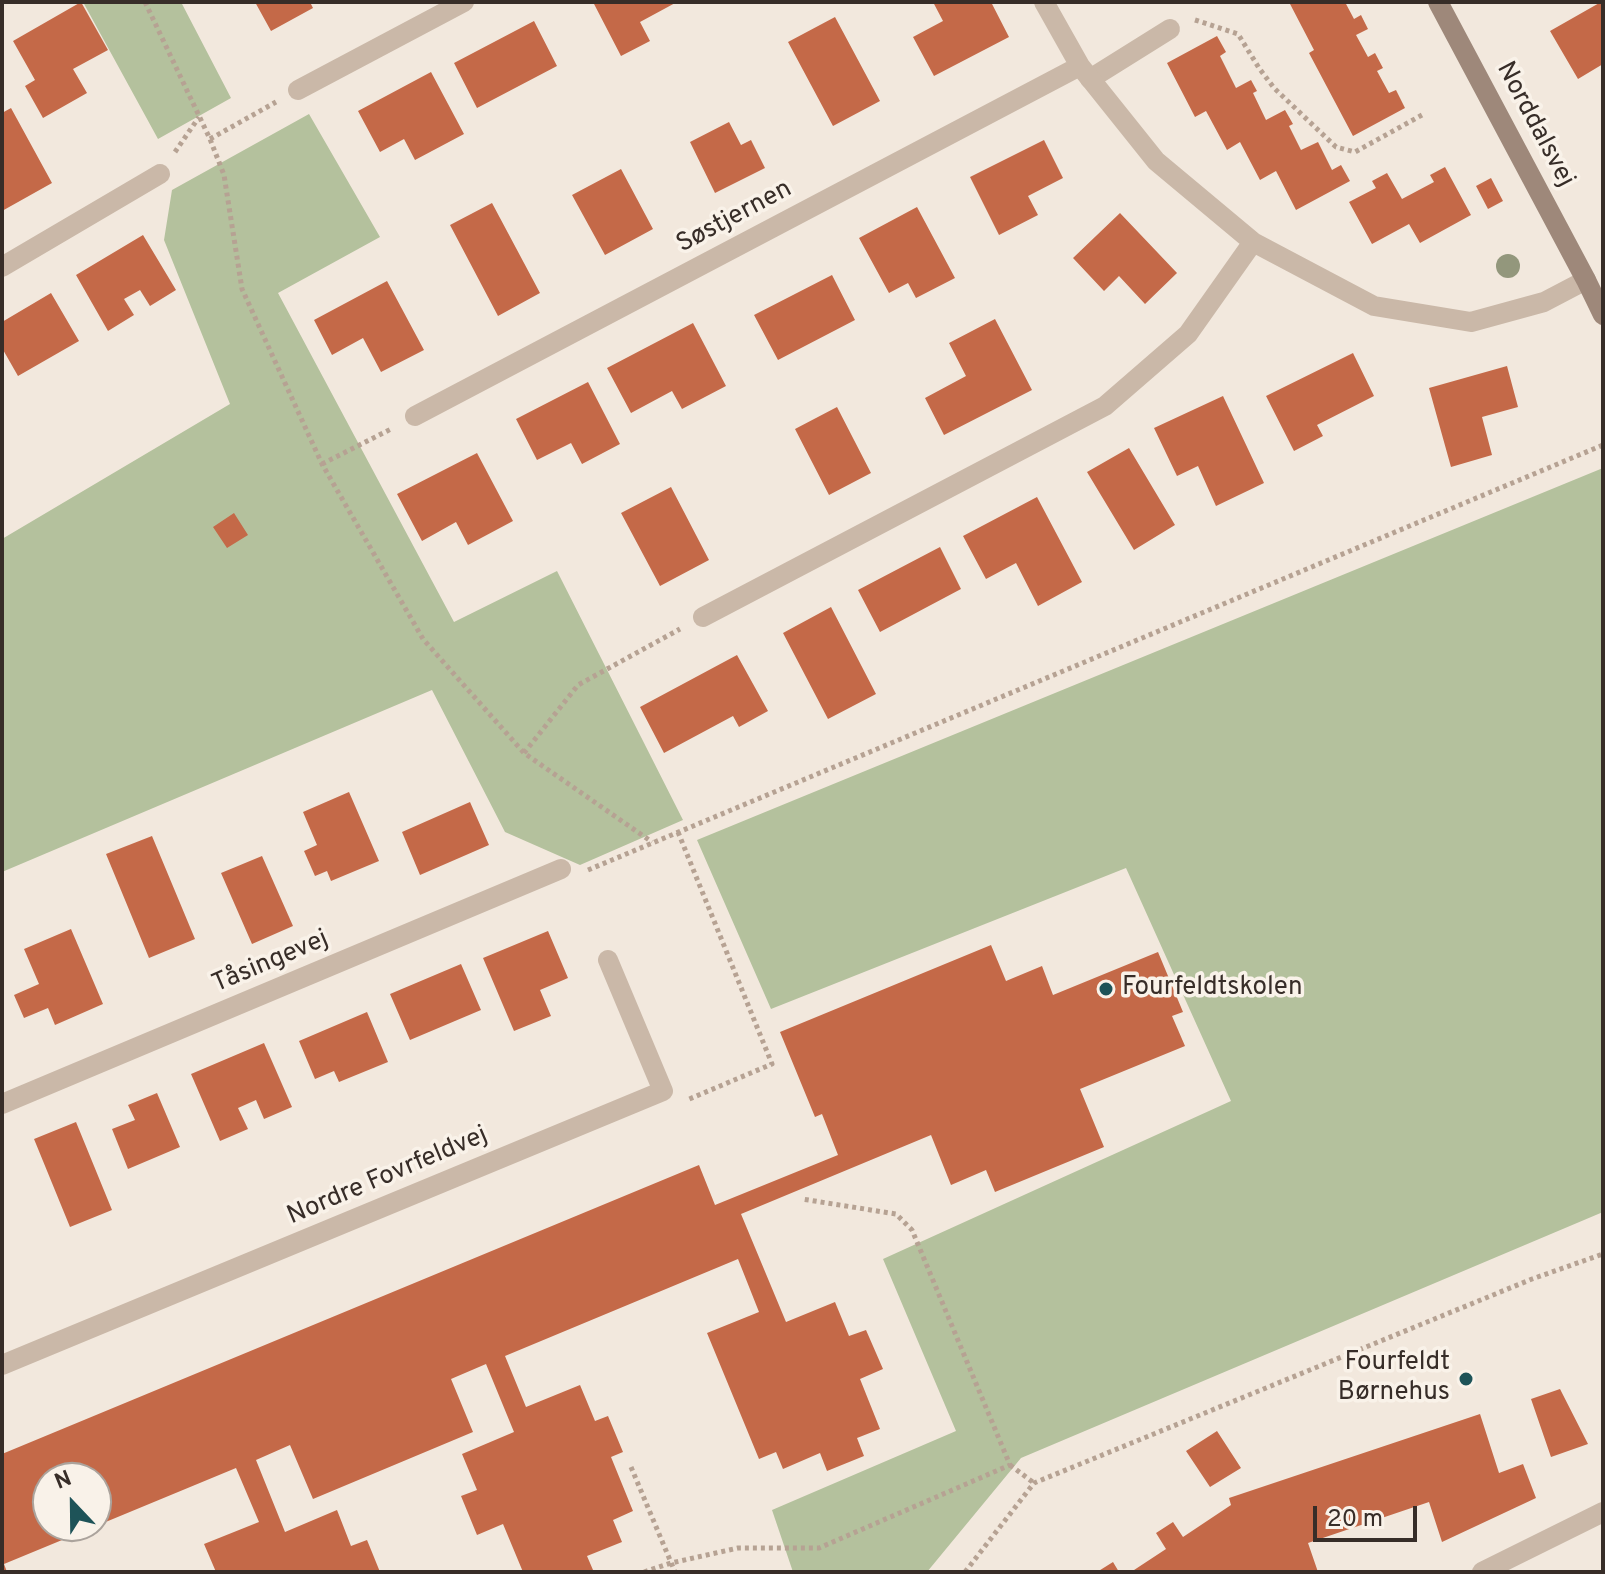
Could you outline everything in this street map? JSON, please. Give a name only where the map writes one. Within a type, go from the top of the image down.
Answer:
[{"type":"street","points":[[298,90],[464,2]]},
{"type":"street","points":[[1044,2],[1085,72],[1156,161],[1253,242],[1374,306],[1471,322],[1544,302],[1586,280]]},
{"type":"street","name":"Norddalsvej","points":[[1438,2],[1603,315]]},
{"type":"street","name":"Søstjernen","points":[[415,416],[1170,29]]},
{"type":"street","points":[[2,267],[160,174]]},
{"type":"street","points":[[703,617],[1105,406],[1188,334],[1253,242]]},
{"type":"street","name":"Tåsingevej","points":[[2,1104],[561,869]]},
{"type":"street","points":[[608,960],[663,1091]]},
{"type":"street","name":"Nordre Fovrfeldvej","points":[[2,1365],[663,1091]]},
{"type":"street","points":[[1482,1572],[1603,1512]]},
{"type":"path","points":[[145,2],[200,116],[224,175],[242,289],[322,464],[423,639],[524,753],[652,842]]},
{"type":"path","points":[[1189,18],[1238,34],[1274,88],[1336,147],[1355,152],[1422,115]]},
{"type":"path","points":[[210,139],[298,90]]},
{"type":"path","points":[[160,174],[200,116]]},
{"type":"path","points":[[322,464],[415,416]]},
{"type":"path","points":[[561,869],[575,875],[1603,445]]},
{"type":"path","points":[[524,753],[578,685],[703,617]]},
{"type":"path","points":[[663,1091],[678,1103],[772,1064],[678,832]]},
{"type":"path","points":[[802,1199],[896,1214],[912,1230],[1010,1465],[1034,1483]]},
{"type":"path","points":[[965,1572],[1034,1483],[1532,1279],[1603,1254]]},
{"type":"path","points":[[644,1572],[738,1548],[819,1548],[1010,1465]]},
{"type":"path","points":[[631,1467],[675,1572]]},
{"type":"green space","points":[[83,2],[181,2],[231,98],[158,139]]},
{"type":"green space","points":[[309,114],[380,237],[278,293],[454,622],[557,571],[683,820],[580,865],[505,832],[432,690],[2,872],[2,539],[230,404],[164,240],[172,190]]},
{"type":"green space","points":[[1603,468],[1603,1212],[1021,1458],[927,1572],[793,1572],[772,1510],[956,1431],[883,1259],[1231,1101],[1126,868],[771,1009],[697,840]]},
{"type":"building","points":[[81,2],[108,50],[73,69],[87,93],[43,118],[25,86],[35,80],[13,41]]},
{"type":"building","points":[[255,2],[310,2],[313,8],[271,31]]},
{"type":"building","points":[[593,2],[677,2],[640,22],[650,41],[621,56]]},
{"type":"building","points":[[933,2],[991,2],[1009,37],[934,76],[913,37],[943,21]]},
{"type":"building","points":[[1289,2],[1345,2],[1354,19],[1361,15],[1368,29],[1356,35],[1368,57],[1375,53],[1383,68],[1377,71],[1389,93],[1396,90],[1405,108],[1353,136],[1309,53],[1314,50]]},
{"type":"building","points":[[1601,2],[1603,64],[1578,79],[1550,31]]},
{"type":"building","points":[[835,17],[880,101],[833,126],[788,42]]},
{"type":"building","points":[[534,21],[557,66],[477,108],[454,63]]},
{"type":"building","points":[[1217,36],[1226,52],[1220,56],[1236,88],[1251,80],[1257,91],[1253,93],[1266,120],[1285,110],[1301,150],[1318,142],[1332,170],[1341,165],[1350,181],[1296,210],[1276,171],[1260,180],[1240,142],[1227,150],[1206,111],[1195,117],[1167,63]]},
{"type":"building","points":[[431,72],[464,134],[415,160],[404,139],[380,152],[358,111]]},
{"type":"building","points":[[11,108],[52,183],[2,211],[2,113]]},
{"type":"building","points":[[729,122],[741,145],[751,140],[765,168],[715,193],[690,142]]},
{"type":"building","points":[[1044,140],[1063,178],[1028,196],[1038,215],[999,235],[970,177]]},
{"type":"building","points":[[1445,167],[1471,215],[1420,243],[1409,224],[1372,244],[1349,202],[1376,188],[1372,181],[1387,173],[1402,199],[1434,182],[1430,175]]},
{"type":"building","points":[[621,169],[653,229],[605,255],[572,195]]},
{"type":"building","points":[[1491,178],[1503,201],[1488,209],[1476,186]]},
{"type":"building","points":[[492,203],[540,293],[498,316],[450,225]]},
{"type":"building","points":[[917,207],[955,278],[916,298],[908,283],[889,293],[859,238]]},
{"type":"building","points":[[1120,213],[1177,273],[1145,304],[1119,276],[1104,291],[1073,258]]},
{"type":"building","points":[[143,235],[176,290],[150,306],[140,290],[124,299],[134,315],[108,331],[76,275]]},
{"type":"building","points":[[832,275],[855,320],[778,360],[754,315]]},
{"type":"building","points":[[387,281],[424,350],[381,372],[363,338],[332,355],[314,320]]},
{"type":"building","points":[[51,293],[79,341],[18,376],[2,348],[2,322]]},
{"type":"building","points":[[995,319],[1032,390],[944,435],[925,398],[966,376],[949,343]]},
{"type":"building","points":[[693,323],[726,386],[682,409],[672,391],[631,413],[607,368]]},
{"type":"building","points":[[1353,353],[1374,396],[1317,425],[1323,436],[1294,451],[1266,396]]},
{"type":"building","points":[[1507,366],[1518,407],[1482,417],[1492,455],[1451,467],[1429,388]]},
{"type":"building","points":[[588,382],[620,444],[582,464],[571,443],[537,460],[516,419]]},
{"type":"building","points":[[1223,396],[1264,483],[1216,506],[1198,466],[1177,476],[1154,428]]},
{"type":"building","points":[[837,407],[871,473],[829,495],[795,429]]},
{"type":"building","points":[[1129,448],[1175,525],[1134,550],[1087,472]]},
{"type":"building","points":[[477,453],[513,521],[468,545],[456,522],[422,541],[397,494]]},
{"type":"building","points":[[671,487],[709,560],[660,586],[621,513]]},
{"type":"building","points":[[1037,497],[1082,582],[1038,606],[1016,563],[986,579],[963,536]]},
{"type":"building","points":[[234,513],[248,535],[227,548],[213,527]]},
{"type":"building","points":[[940,547],[961,589],[880,632],[858,590]]},
{"type":"building","points":[[831,607],[876,694],[828,719],[783,633]]},
{"type":"building","points":[[737,655],[768,711],[739,727],[733,716],[664,753],[640,707]]},
{"type":"building","points":[[349,792],[379,861],[331,881],[327,871],[315,876],[304,851],[317,845],[303,812]]},
{"type":"building","points":[[470,802],[489,845],[420,875],[402,832]]},
{"type":"building","points":[[152,836],[195,939],[149,958],[106,854]]},
{"type":"building","points":[[262,856],[293,926],[252,944],[221,873]]},
{"type":"building","points":[[71,929],[103,1004],[55,1025],[48,1008],[24,1018],[14,995],[39,984],[24,949]]},
{"type":"building","points":[[548,931],[568,978],[540,990],[551,1016],[514,1031],[483,958]]},
{"type":"building","points":[[991,945],[1006,981],[1042,966],[1053,995],[1158,952],[1183,1012],[1172,1016],[1185,1046],[1080,1089],[1104,1147],[995,1192],[986,1170],[951,1185],[931,1135],[741,1214],[786,1322],[835,1302],[849,1336],[866,1330],[883,1369],[860,1379],[880,1429],[857,1438],[864,1456],[827,1471],[820,1453],[783,1469],[776,1452],[759,1459],[707,1333],[759,1312],[738,1259],[505,1356],[526,1407],[580,1385],[595,1421],[608,1416],[623,1452],[611,1457],[633,1511],[613,1520],[622,1542],[587,1556],[593,1570],[589,1572],[523,1572],[503,1524],[477,1535],[461,1496],[477,1490],[462,1454],[514,1432],[486,1364],[451,1379],[473,1432],[313,1499],[290,1445],[256,1460],[285,1532],[337,1510],[351,1546],[367,1540],[380,1572],[216,1572],[204,1544],[259,1522],[236,1468],[112,1519],[112,1462],[32,1462],[32,1542],[57,1542],[4,1564],[7,1572],[2,1572],[2,1454],[699,1165],[715,1205],[838,1155],[822,1114],[815,1117],[780,1032]]},
{"type":"building","points":[[461,964],[481,1010],[410,1040],[390,994]]},
{"type":"building","points":[[367,1012],[388,1062],[339,1082],[334,1071],[315,1079],[299,1041]]},
{"type":"building","points":[[264,1043],[292,1107],[264,1119],[256,1100],[238,1108],[248,1129],[220,1141],[191,1074]]},
{"type":"building","points":[[157,1093],[180,1147],[128,1169],[112,1129],[135,1120],[128,1105]]},
{"type":"building","points":[[76,1122],[112,1210],[70,1227],[34,1139]]},
{"type":"building","points":[[1560,1389],[1588,1444],[1551,1457],[1531,1399]]},
{"type":"building","points":[[1480,1414],[1499,1473],[1523,1464],[1536,1498],[1442,1542],[1429,1502],[1308,1543],[1318,1572],[1131,1572],[1166,1549],[1156,1533],[1173,1522],[1183,1537],[1231,1505],[1229,1498]]},
{"type":"building","points":[[1217,1431],[1241,1468],[1210,1487],[1186,1451]]},
{"type":"building","points":[[1113,1562],[1119,1572],[1097,1572]]},
{"type":"place","name":"Fourfeldtskolen","points":[[1106,989]]},
{"type":"place","name":"Fourfeldt Børnehus","points":[[1466,1379]]}]
